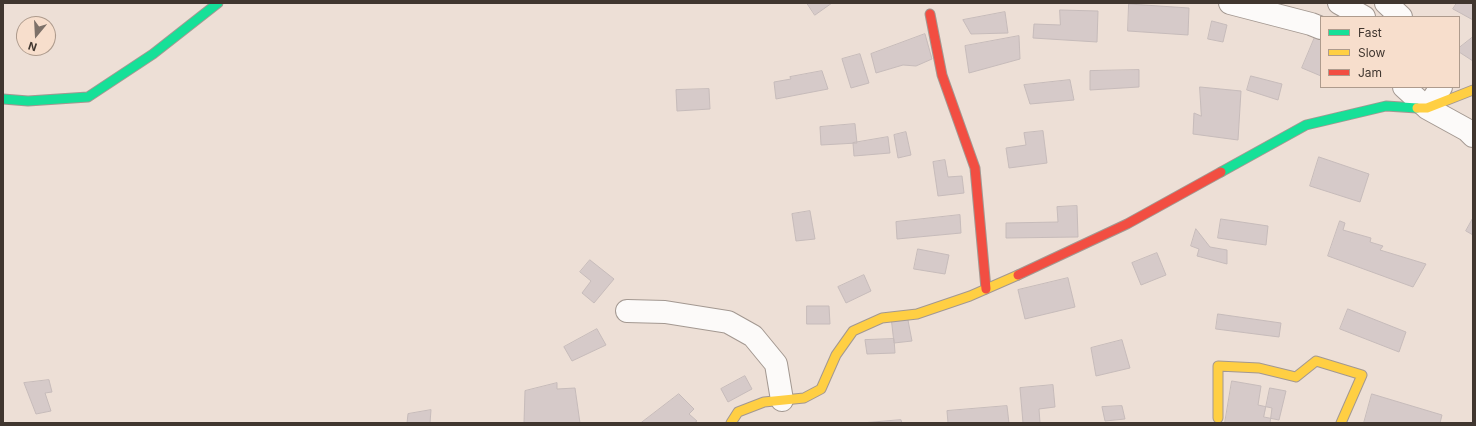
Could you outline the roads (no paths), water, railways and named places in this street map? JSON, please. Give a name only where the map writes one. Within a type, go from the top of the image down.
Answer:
[{"type":"street","points":[[3,99],[28,101],[88,97],[153,54],[218,3]]},
{"type":"street","points":[[1230,3],[1320,28]]},
{"type":"street","points":[[1339,3],[1362,16]]},
{"type":"street","points":[[1386,3],[1400,16]]},
{"type":"street","points":[[930,14],[942,75],[975,168],[986,289]]},
{"type":"street","points":[[1406,88],[1427,97],[1473,136]]},
{"type":"street","points":[[1427,97],[1440,88]]},
{"type":"street","points":[[732,423],[738,412],[764,402],[804,398],[821,389],[836,355],[853,331],[882,318],[917,314],[986,289],[1046,264],[1127,224],[1306,125],[1427,97],[1473,90]]},
{"type":"street","points":[[627,311],[665,312],[728,322],[753,336],[776,364],[782,400]]},
{"type":"street","points":[[1218,418],[1218,366],[1259,368],[1296,377],[1316,361],[1362,374],[1341,423]]}]
